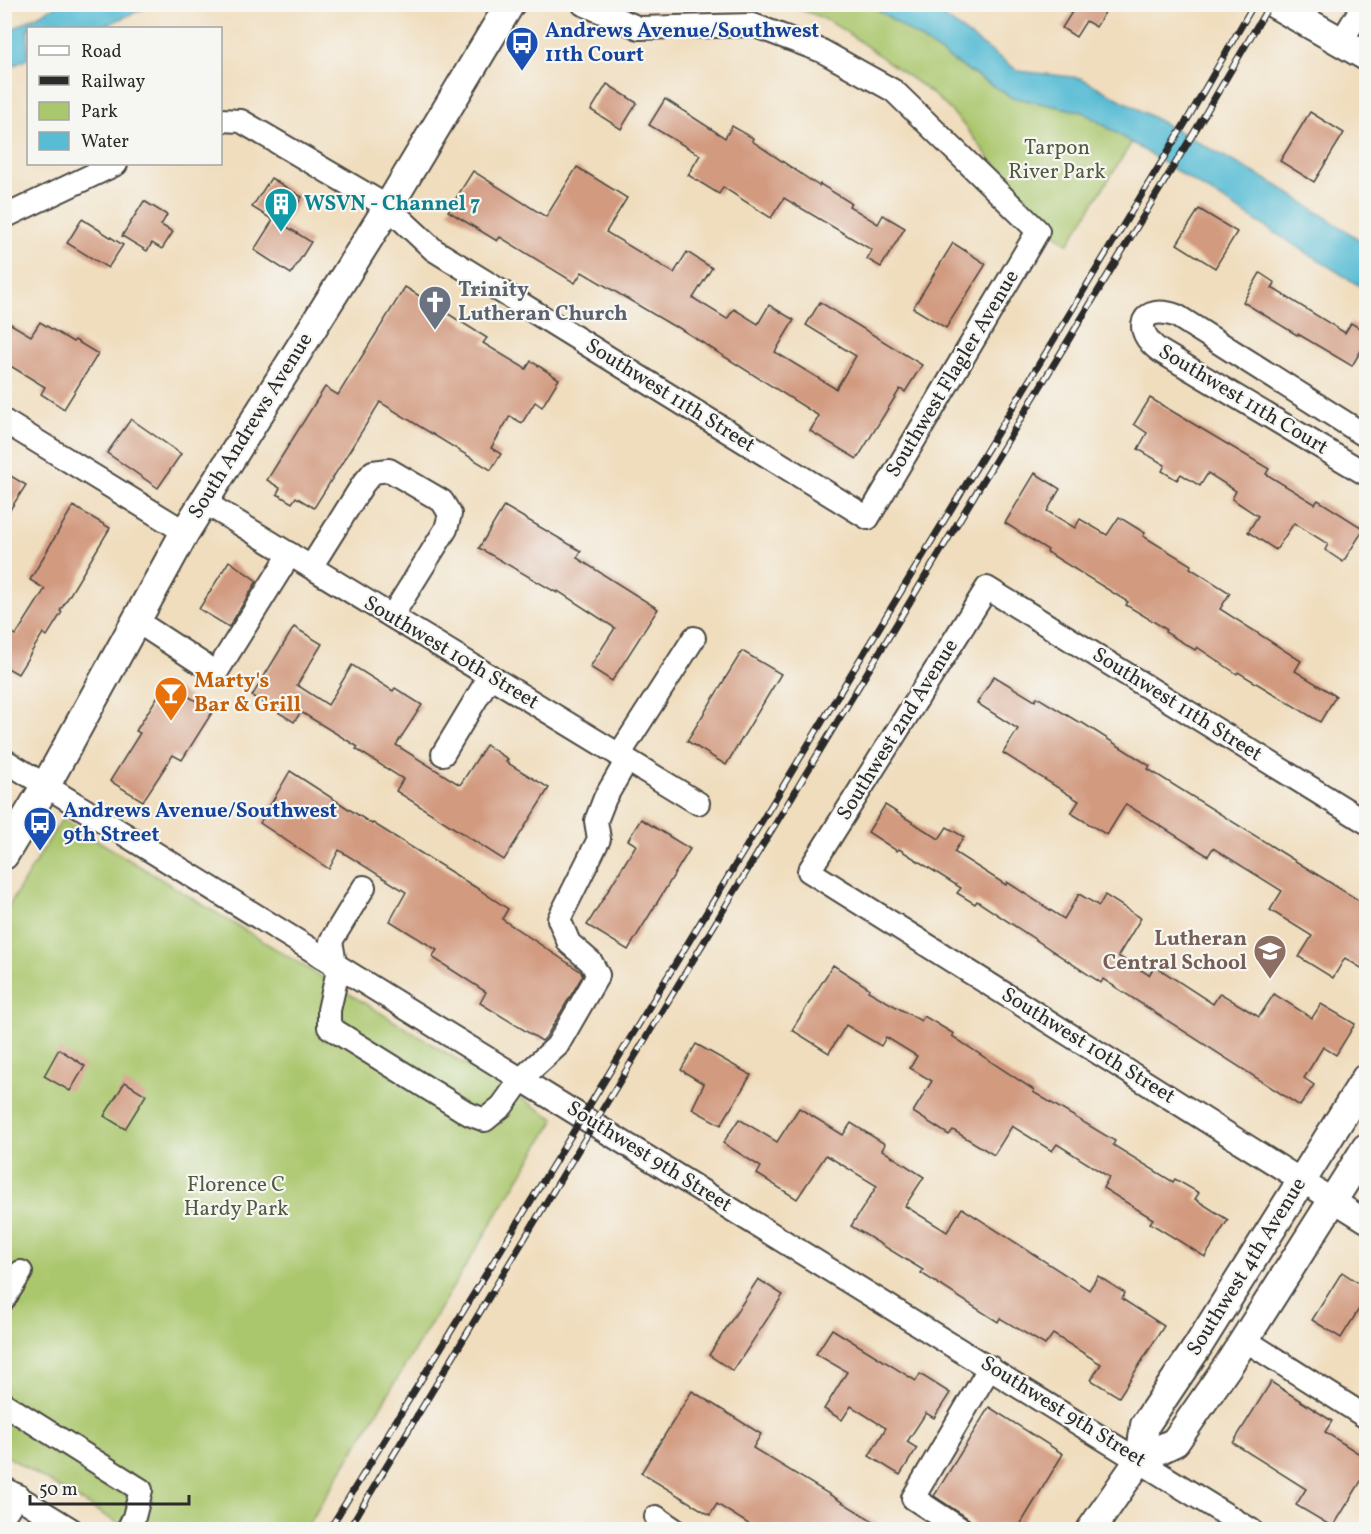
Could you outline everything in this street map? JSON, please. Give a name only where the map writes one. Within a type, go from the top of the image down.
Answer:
[{"type":"main road","name":"South Andrews Avenue","points":[[4,855],[46,785],[185,532],[388,207],[510,4]]},
{"type":"main road","points":[[1275,4],[1366,56]]},
{"type":"main road","name":"Southwest 4th Avenue","points":[[1091,1530],[1140,1459],[1145,1425],[1198,1346],[1366,1077]]},
{"type":"main road","name":"Southwest 4th Avenue","points":[[1140,1459],[1175,1442],[1245,1340],[1366,1148]]},
{"type":"street","name":"Southwest Flagler Avenue","points":[[584,4],[639,28],[753,25],[822,51],[894,91],[1038,231],[868,518]]},
{"type":"street","points":[[1341,42],[1364,4]]},
{"type":"street","name":"Southwest 11th Street","points":[[222,120],[241,121],[388,207],[434,250],[868,518]]},
{"type":"street","points":[[4,217],[114,165]]},
{"type":"street","name":"Southwest 11th Court","points":[[1366,436],[1177,316],[1155,311],[1145,321],[1142,328],[1144,335],[1160,351],[1366,474]]},
{"type":"street","points":[[4,421],[185,532]]},
{"type":"street","points":[[311,567],[363,484],[373,472],[389,470],[442,501],[450,514],[446,529],[392,616]]},
{"type":"street","name":"Southwest 10th Street","points":[[204,502],[698,803]]},
{"type":"street","points":[[135,620],[216,673],[290,554]]},
{"type":"street","name":"Southwest 11th Street","points":[[987,588],[1366,822]]},
{"type":"street","name":"Southwest 2nd Avenue","points":[[809,871],[987,588]]},
{"type":"street","points":[[364,887],[331,941],[337,975],[329,1010],[329,1027],[469,1113],[485,1120],[502,1106],[522,1078],[557,1046],[598,975],[591,962],[569,943],[559,919],[598,839],[596,821],[623,757],[694,638]]},
{"type":"street","points":[[442,754],[490,676]]},
{"type":"street","name":"Southwest 9th Street","points":[[4,760],[1140,1459],[1251,1530]]},
{"type":"street","name":"Southwest 10th Street","points":[[809,871],[1366,1221]]},
{"type":"street","points":[[4,1299],[21,1272]]},
{"type":"street","points":[[1245,1340],[1366,1417]]},
{"type":"street","points":[[962,1530],[913,1498],[990,1367]]},
{"type":"street","points":[[4,1404],[141,1490],[128,1530]]},
{"type":"street","points":[[4,1515],[11,1492],[72,1530]]},
{"type":"street","points":[[656,1517],[675,1530]]},
{"type":"green space","name":"Tarpon River Park","points":[[770,5],[871,5],[1011,97],[1083,112],[1132,142],[1068,244],[1046,227],[1032,212],[960,121],[930,92],[823,18],[789,7]]},
{"type":"green space","name":"Florence C Hardy Park","points":[[62,819],[555,1119],[306,1529],[127,1529],[5,1455],[5,912]]},
{"type":"water","points":[[58,4],[152,5],[102,27],[27,27],[27,59],[5,69],[5,33]]},
{"type":"water","points":[[871,5],[928,5],[1018,71],[1081,78],[1278,186],[1366,244],[1366,290],[1083,112],[1011,97]]},
{"type":"building","points":[[1059,4],[1110,4],[1096,27],[1086,21],[1076,37],[1062,28],[1072,12]]},
{"type":"building","points":[[607,84],[637,103],[621,129],[591,110]]},
{"type":"building","points":[[665,99],[725,138],[732,126],[753,138],[752,141],[819,186],[820,184],[851,203],[849,206],[878,224],[883,215],[905,228],[881,267],[867,259],[872,250],[784,198],[771,218],[723,187],[719,194],[688,175],[700,155],[649,125]]},
{"type":"building","points":[[1310,112],[1344,133],[1314,182],[1280,161]]},
{"type":"building","points":[[577,167],[627,198],[606,232],[674,273],[687,252],[712,268],[693,298],[727,319],[734,309],[758,324],[769,305],[794,320],[775,352],[836,389],[856,356],[806,325],[820,302],[922,365],[905,392],[900,389],[857,459],[810,431],[819,416],[676,326],[582,272],[575,283],[500,237],[497,241],[448,211],[473,171],[546,217]]},
{"type":"building","name":"WSVN - Channel 7","points":[[271,178],[302,197],[284,225],[311,242],[291,274],[254,250],[273,220],[252,207]]},
{"type":"building","points":[[144,201],[167,215],[161,225],[173,232],[162,249],[152,243],[147,251],[122,236]]},
{"type":"building","points":[[1199,209],[1237,232],[1215,268],[1177,244]]},
{"type":"building","points":[[82,219],[123,245],[108,268],[67,243]]},
{"type":"building","points":[[953,243],[986,264],[946,328],[913,308]]},
{"type":"building","points":[[1260,273],[1275,283],[1272,288],[1345,333],[1351,323],[1366,332],[1366,342],[1352,366],[1243,302]]},
{"type":"building","points":[[405,287],[487,338],[483,343],[526,369],[531,361],[559,379],[542,407],[535,402],[522,423],[510,416],[491,448],[501,454],[491,470],[380,402],[314,508],[296,497],[292,503],[277,494],[280,488],[267,480],[325,387],[338,395]]},
{"type":"building","points":[[4,320],[31,336],[40,322],[98,354],[64,409],[41,394],[45,387],[4,362]]},
{"type":"building","points":[[1150,398],[1269,469],[1266,474],[1315,504],[1318,500],[1364,529],[1343,562],[1325,550],[1328,544],[1294,523],[1276,550],[1248,532],[1258,516],[1232,499],[1236,491],[1208,473],[1200,486],[1181,474],[1177,480],[1162,471],[1165,465],[1138,449],[1147,433],[1134,424]]},
{"type":"building","points":[[131,419],[181,454],[158,488],[107,453]]},
{"type":"building","points":[[4,472],[26,485],[4,519]]},
{"type":"building","points":[[1035,473],[1060,489],[1047,511],[1075,528],[1080,519],[1107,535],[1119,517],[1145,533],[1143,536],[1191,565],[1190,568],[1230,593],[1220,609],[1301,661],[1295,671],[1336,696],[1320,722],[1238,672],[1237,674],[1197,647],[1195,650],[1165,632],[1166,629],[1126,605],[1128,602],[1005,523]]},
{"type":"building","points":[[73,506],[110,528],[47,636],[43,633],[18,674],[4,666],[4,640],[10,631],[16,635],[45,589],[30,580]]},
{"type":"building","points":[[504,506],[581,551],[577,558],[658,609],[612,681],[590,667],[615,628],[558,591],[557,593],[479,548]]},
{"type":"building","points":[[229,561],[257,581],[229,627],[199,609]]},
{"type":"building","points":[[294,627],[322,644],[297,685],[328,705],[352,665],[393,691],[395,688],[422,705],[396,745],[460,785],[486,745],[508,759],[506,762],[549,788],[504,860],[396,791],[403,779],[356,749],[358,747],[301,712],[294,722],[252,696]]},
{"type":"building","points":[[742,651],[781,674],[726,765],[687,741]]},
{"type":"building","points":[[994,676],[1035,701],[1037,697],[1081,722],[1150,766],[1148,769],[1366,905],[1366,971],[1345,958],[1333,978],[1299,957],[1312,936],[1270,910],[1282,891],[1213,848],[1208,856],[1126,804],[1107,835],[1071,813],[1079,801],[1003,753],[1018,729],[977,703]]},
{"type":"building","points":[[166,683],[213,711],[182,760],[173,755],[143,801],[110,781],[140,733],[136,731]]},
{"type":"building","points":[[290,771],[508,909],[502,919],[580,971],[583,975],[542,1041],[480,1003],[486,992],[432,957],[437,950],[390,921],[406,892],[339,850],[329,869],[260,823]]},
{"type":"building","points":[[885,805],[939,839],[947,827],[964,837],[954,852],[1006,885],[1007,882],[1064,919],[1079,894],[1099,906],[1105,895],[1141,918],[1118,956],[1149,975],[1155,966],[1213,1004],[1220,993],[1259,1017],[1274,994],[1312,1018],[1321,1004],[1355,1024],[1336,1055],[1323,1047],[1304,1078],[1314,1085],[1300,1106],[1103,979],[1101,983],[977,901],[975,904],[957,893],[961,888],[868,832]]},
{"type":"building","points":[[641,819],[690,849],[628,950],[587,925],[636,845],[628,840]]},
{"type":"building","points":[[833,965],[869,988],[868,991],[921,1021],[924,1016],[954,1034],[952,1036],[1034,1090],[1033,1092],[1115,1141],[1113,1145],[1173,1182],[1175,1179],[1199,1193],[1195,1199],[1228,1220],[1205,1257],[1150,1223],[1153,1219],[1103,1188],[1109,1177],[1057,1144],[1052,1151],[1012,1126],[994,1155],[953,1130],[949,1135],[913,1112],[932,1081],[910,1068],[917,1056],[886,1037],[881,1046],[846,1025],[829,1053],[792,1030]]},
{"type":"building","points":[[696,1044],[751,1075],[721,1125],[692,1109],[704,1084],[681,1070]]},
{"type":"building","points":[[59,1049],[85,1066],[70,1091],[44,1076]]},
{"type":"building","points":[[125,1082],[146,1095],[125,1129],[104,1116]]},
{"type":"building","points":[[799,1108],[843,1135],[851,1123],[885,1144],[882,1150],[924,1177],[905,1206],[947,1232],[962,1208],[1089,1290],[1098,1276],[1125,1293],[1122,1299],[1164,1326],[1119,1397],[1091,1380],[1101,1364],[1053,1334],[1045,1345],[1000,1318],[998,1322],[921,1273],[923,1270],[851,1226],[877,1186],[826,1155],[797,1199],[757,1174],[761,1167],[723,1143],[739,1119],[777,1142]]},
{"type":"building","points":[[1342,1272],[1366,1288],[1366,1298],[1341,1338],[1312,1320]]},
{"type":"building","points":[[758,1279],[783,1295],[733,1371],[709,1355]]},
{"type":"building","points":[[832,1329],[916,1381],[920,1374],[950,1393],[934,1418],[926,1413],[907,1442],[917,1448],[900,1475],[869,1456],[886,1428],[851,1406],[842,1420],[824,1409],[847,1372],[816,1354]]},
{"type":"building","points":[[1271,1382],[1332,1421],[1325,1432],[1366,1458],[1366,1473],[1333,1527],[1296,1505],[1306,1489],[1233,1443]]},
{"type":"building","points":[[692,1391],[761,1434],[753,1448],[888,1530],[758,1530],[717,1504],[710,1515],[641,1473]]},
{"type":"building","points":[[989,1407],[1063,1454],[1017,1530],[978,1530],[969,1519],[934,1496]]},
{"type":"railway","points":[[329,1530],[1187,120],[1254,4]]},
{"type":"railway","points":[[348,1530],[1270,4]]},
{"type":"place","name":"Andrews Avenue/Southwest 11th Court","points":[[522,72]]},
{"type":"place","name":"WSVN - Channel 7","points":[[281,233]]},
{"type":"place","name":"Trinity Lutheran Church","points":[[435,331]]},
{"type":"place","name":"Marty's Bar & Grill","points":[[171,722]]},
{"type":"place","name":"Andrews Avenue/Southwest 9th Street","points":[[40,852]]},
{"type":"place","name":"Lutheran Central School","points":[[1270,980]]}]
